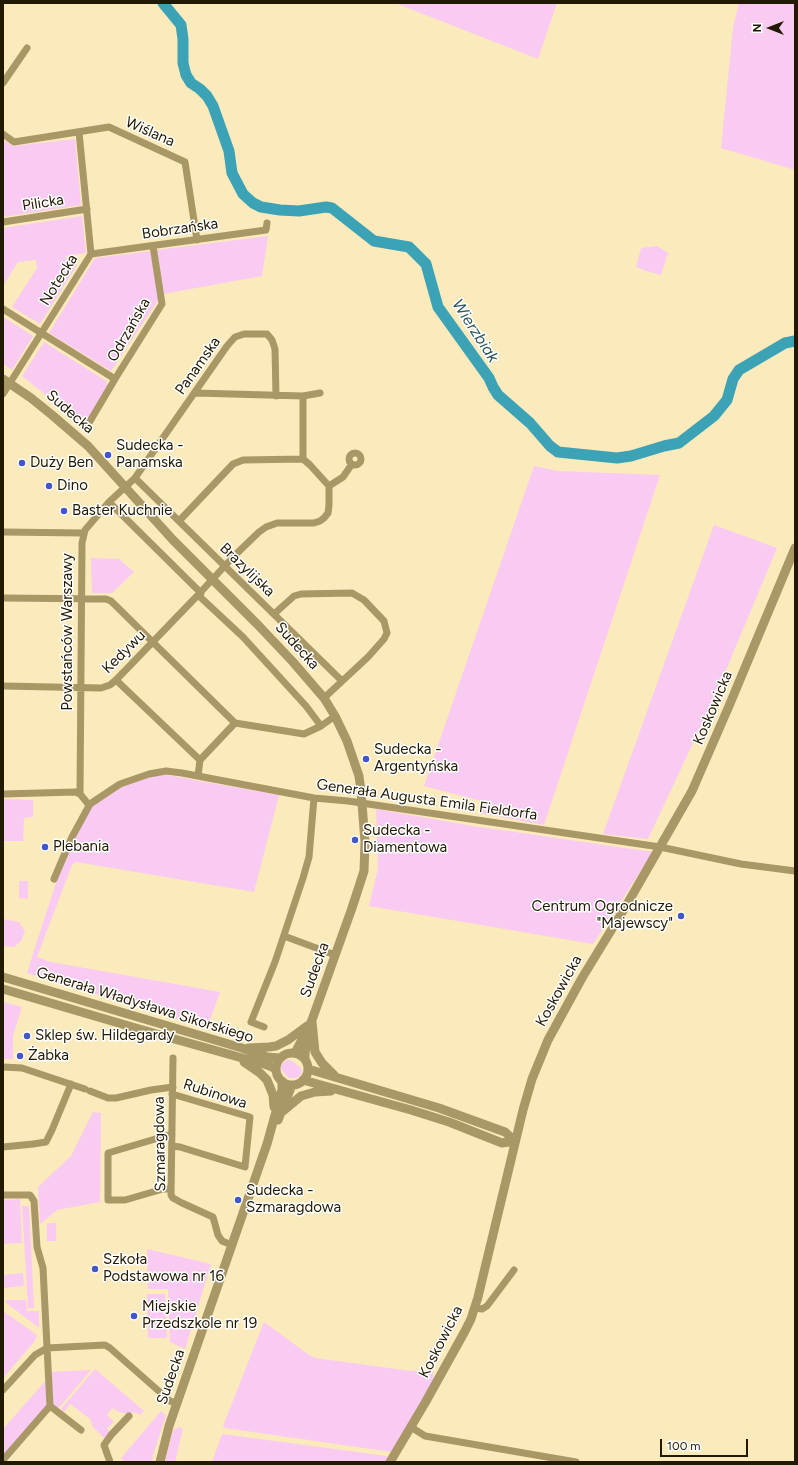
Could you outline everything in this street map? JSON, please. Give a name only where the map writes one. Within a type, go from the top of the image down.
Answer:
[{"type":"street","points":[[3,84],[27,48]]},
{"type":"street","name":"Wiślana","points":[[3,134],[14,142],[109,127],[185,162],[197,240]]},
{"type":"street","name":"Notecka","points":[[3,394],[6,381],[42,333],[91,254],[79,132]]},
{"type":"street","name":"Pilicka","points":[[3,222],[87,209]]},
{"type":"street","name":"Bobrzańska","points":[[91,254],[266,230],[267,223]]},
{"type":"street","name":"Odrzańska","points":[[86,428],[162,304],[154,246]]},
{"type":"street","name":"Odrzańska","points":[[3,308],[115,379]]},
{"type":"street","name":"Panamska","points":[[126,487],[135,478],[227,346],[235,337],[244,334],[267,334],[272,340],[275,349],[276,396]]},
{"type":"street","name":"Sudecka","points":[[6,381],[31,398],[93,452],[173,540],[274,641],[324,698],[335,716],[347,741],[359,776],[363,804],[365,847],[364,872],[312,1020],[304,1053],[305,1059]]},
{"type":"street","points":[[195,393],[276,396],[304,396],[320,393]]},
{"type":"street","points":[[303,459],[304,396]]},
{"type":"street","points":[[179,521],[233,464],[243,460],[303,459],[329,486],[343,477],[352,464]]},
{"type":"street","name":"Brazylijska","points":[[135,478],[342,681]]},
{"type":"street","name":"Kedywu","points":[[3,686],[101,688],[110,685],[259,532],[266,527],[277,523],[320,521],[328,513],[329,486]]},
{"type":"street","name":"Powstańców Warszawy","points":[[80,794],[83,533],[109,502],[126,487]]},
{"type":"street","points":[[109,502],[242,637],[306,706],[321,726]]},
{"type":"street","points":[[3,532],[83,533]]},
{"type":"street","name":"Koskowicka","points":[[390,1462],[465,1331],[475,1308],[519,1125],[532,1079],[548,1040],[578,984],[692,791],[795,548]]},
{"type":"street","points":[[274,614],[294,596],[301,594],[352,593],[364,600],[384,621],[387,632],[384,639],[324,698]]},
{"type":"street","points":[[3,598],[106,599],[110,601],[235,723],[304,734],[321,726],[335,716]]},
{"type":"street","points":[[116,680],[200,760]]},
{"type":"street","points":[[198,776],[200,760],[235,723]]},
{"type":"street","name":"Generała Augusta Emila Fieldorfa","points":[[54,879],[72,837],[89,805],[120,784],[149,774],[166,771],[314,798],[348,801],[660,847],[741,864],[795,871]]},
{"type":"street","points":[[3,794],[72,792],[80,794],[89,805]]},
{"type":"street","points":[[264,1027],[251,1022],[284,936],[309,858],[314,798]]},
{"type":"street","points":[[284,936],[335,955]]},
{"type":"street","name":"Generała Władysława Sikorskiego","points":[[3,977],[242,1048],[267,1057],[280,1058]]},
{"type":"street","name":"Generała Władysława Sikorskiego","points":[[3,989],[267,1065],[276,1069]]},
{"type":"street","points":[[242,1048],[269,1048],[276,1046],[291,1038],[312,1020]]},
{"type":"street","points":[[312,1020],[315,1052],[322,1063],[335,1076]]},
{"type":"street","name":"Sudecka","points":[[295,1053],[312,1020]]},
{"type":"street","points":[[287,1053],[295,1053],[305,1059],[308,1073],[304,1080],[292,1085],[282,1081],[276,1074],[276,1069],[280,1058],[287,1053]]},
{"type":"street","name":"Szmaragdowa","points":[[173,1058],[171,1189],[173,1198],[213,1217],[218,1235],[222,1241],[232,1245]]},
{"type":"street","points":[[239,1058],[267,1080],[278,1113],[296,1099],[308,1093],[338,1090]]},
{"type":"street","points":[[3,1067],[22,1068],[108,1098],[116,1098],[151,1090],[173,1090]]},
{"type":"street","points":[[308,1069],[433,1106],[505,1132],[515,1141]]},
{"type":"street","points":[[304,1080],[443,1120],[502,1142],[515,1141]]},
{"type":"street","name":"Sudecka","points":[[278,1113],[282,1081]]},
{"type":"street","points":[[3,1147],[46,1142],[71,1084]]},
{"type":"street","name":"Sudecka","points":[[160,1462],[164,1444],[177,1404],[267,1144],[278,1113],[292,1085]]},
{"type":"street","name":"Rubinowa","points":[[172,1146],[180,1147],[245,1167],[250,1117],[173,1090]]},
{"type":"street","points":[[505,1132],[519,1125]]},
{"type":"street","points":[[171,1189],[163,1189],[125,1200],[108,1200],[108,1153],[172,1134]]},
{"type":"street","points":[[502,1142],[511,1159]]},
{"type":"street","points":[[3,1195],[30,1195],[34,1201],[37,1247],[43,1268],[50,1406],[3,1460]]},
{"type":"street","points":[[475,1308],[482,1309],[487,1306],[514,1270]]},
{"type":"street","points":[[3,1390],[35,1355],[47,1348],[105,1345],[170,1401],[177,1404]]},
{"type":"street","points":[[50,1406],[80,1430]]},
{"type":"street","points":[[110,1462],[104,1445],[111,1435],[129,1416]]},
{"type":"street","points":[[411,1427],[425,1436],[576,1462]]},
{"type":"shaded area","points":[[395,3],[557,3],[538,59]]},
{"type":"shaded area","points":[[739,3],[795,3],[795,170],[721,148],[733,28]]},
{"type":"shaded area","points":[[75,139],[81,205],[3,217],[3,140],[14,146]]},
{"type":"shaded area","points":[[82,216],[86,253],[65,256],[77,265],[40,324],[12,307],[37,268],[36,260],[18,262],[3,286],[3,228]]},
{"type":"shaded area","points":[[268,236],[262,276],[163,294],[157,250]]},
{"type":"shaded area","points":[[657,246],[668,253],[661,275],[636,267],[641,248]]},
{"type":"shaded area","points":[[152,251],[158,300],[111,371],[49,333],[95,258]]},
{"type":"shaded area","points":[[3,317],[33,336],[12,370],[3,364]]},
{"type":"shaded area","points":[[44,342],[106,381],[108,389],[85,426],[22,376]]},
{"type":"shaded area","points":[[534,466],[558,471],[660,475],[544,825],[480,813],[485,802],[424,786]]},
{"type":"shaded area","points":[[714,525],[777,548],[716,694],[648,839],[603,834]]},
{"type":"shaded area","points":[[91,558],[119,559],[134,572],[112,593],[92,593]]},
{"type":"shaded area","points":[[161,774],[279,795],[254,892],[76,862],[72,865],[37,957],[51,962],[220,992],[207,1028],[27,973],[61,868],[91,807],[127,784]]},
{"type":"shaded area","points":[[3,799],[33,800],[33,817],[24,818],[23,841],[3,841]]},
{"type":"shaded area","points":[[376,809],[473,826],[653,852],[593,944],[369,906],[378,868]]},
{"type":"shaded area","points":[[19,881],[28,881],[28,899],[19,898]]},
{"type":"shaded area","points":[[3,919],[19,922],[25,931],[21,941],[14,947],[3,946]]},
{"type":"shaded area","points":[[3,1002],[22,1007],[13,1036],[13,1059],[3,1059]]},
{"type":"shaded area","points":[[290,1060],[302,1070],[301,1075],[296,1078],[289,1078],[280,1068],[284,1061]]},
{"type":"shaded area","points":[[93,1112],[101,1113],[100,1202],[57,1210],[40,1224],[38,1187],[71,1156]]},
{"type":"shaded area","points":[[20,1199],[22,1243],[3,1244],[3,1200]]},
{"type":"shaded area","points":[[22,1206],[29,1206],[34,1308],[28,1308]]},
{"type":"shaded area","points":[[47,1223],[56,1223],[56,1241],[47,1241]]},
{"type":"shaded area","points":[[147,1249],[211,1264],[185,1349],[170,1342],[168,1289],[148,1289]]},
{"type":"shaded area","points":[[23,1273],[24,1286],[3,1288],[3,1275]]},
{"type":"shaded area","points":[[147,1294],[165,1294],[167,1338],[148,1338]]},
{"type":"shaded area","points":[[6,1300],[26,1300],[27,1311],[39,1311],[39,1328],[5,1302]]},
{"type":"shaded area","points":[[3,1311],[37,1335],[34,1342],[3,1378]]},
{"type":"shaded area","points":[[264,1322],[315,1358],[411,1371],[433,1370],[433,1381],[392,1452],[225,1428],[223,1426]]},
{"type":"shaded area","points":[[95,1369],[144,1411],[140,1415],[135,1412],[128,1414],[119,1412],[112,1408],[107,1415],[114,1422],[107,1428],[110,1432],[105,1439],[93,1427],[90,1419],[70,1404],[64,1412],[61,1409]]},
{"type":"shaded area","points":[[91,1370],[58,1409],[53,1404],[51,1372]]},
{"type":"shaded area","points":[[48,1378],[49,1406],[3,1458],[3,1429]]},
{"type":"shaded area","points":[[161,1411],[166,1415],[152,1462],[125,1462],[121,1458]]},
{"type":"shaded area","points":[[180,1427],[183,1429],[175,1462],[165,1462],[173,1430]]},
{"type":"shaded area","points":[[222,1434],[387,1456],[387,1458],[386,1462],[212,1462]]},
{"type":"waterway","name":"Wierzbiak","points":[[163,3],[181,25],[183,39],[183,63],[186,75],[191,83],[207,96],[213,106],[229,151],[232,173],[243,194],[253,203],[261,207],[280,210],[299,211],[326,207],[332,208],[374,241],[409,247],[426,264],[438,307],[489,378],[498,395],[530,423],[550,446],[558,452],[617,458],[631,456],[679,443],[714,416],[727,400],[733,379],[739,370],[785,343],[795,341]]},
{"type":"place","name":"Sudecka - Panamska","points":[[108,455]]},
{"type":"place","name":"Duży Ben","points":[[22,463]]},
{"type":"place","name":"Dino","points":[[49,486]]},
{"type":"place","name":"Baster Kuchnie","points":[[64,511]]},
{"type":"place","name":"Sudecka - Argentyńska","points":[[366,759]]},
{"type":"place","name":"Sudecka - Diamentowa","points":[[355,840]]},
{"type":"place","name":"Plebania","points":[[45,847]]},
{"type":"place","name":"Centrum Ogrodnicze \"Majewscy\"","points":[[681,916]]},
{"type":"place","name":"Sklep św. Hildegardy","points":[[27,1036]]},
{"type":"place","name":"Żabka","points":[[20,1056]]},
{"type":"place","name":"Sudecka - Szmaragdowa","points":[[238,1200]]},
{"type":"place","name":"Szkoła Podstawowa nr 16","points":[[95,1269]]},
{"type":"place","name":"Miejskie Przedszkole nr 19","points":[[134,1316]]}]
